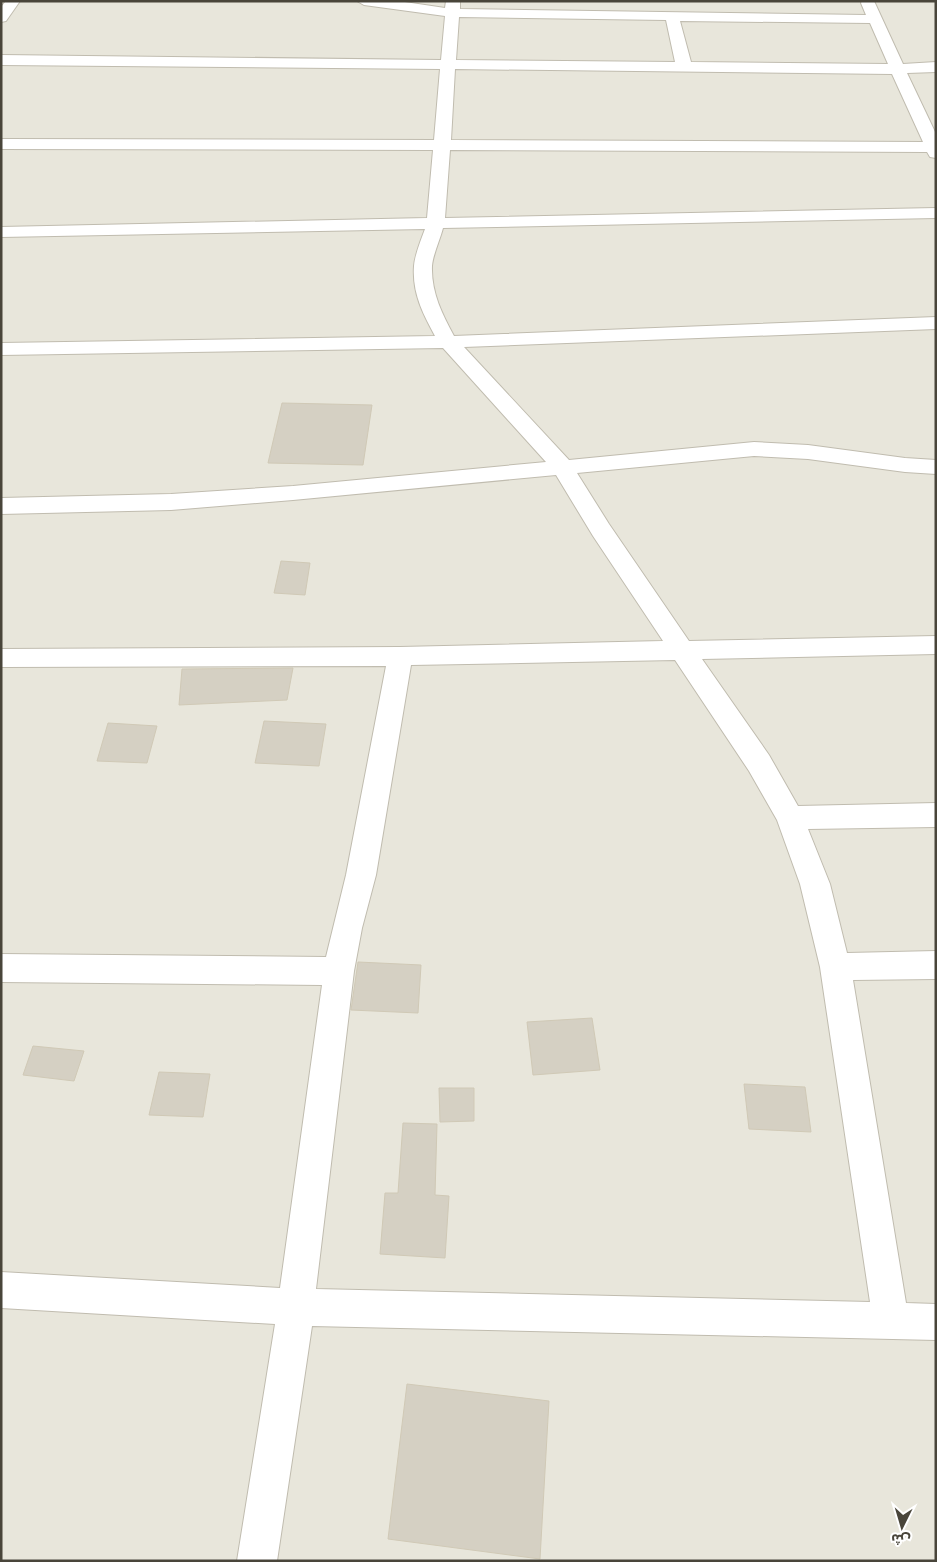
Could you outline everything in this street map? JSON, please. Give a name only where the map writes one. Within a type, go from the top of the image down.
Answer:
[{"type":"street","points":[[1,18],[13,1]]},
{"type":"street","points":[[364,1],[638,16],[874,19]]},
{"type":"street","points":[[636,1],[638,16]]},
{"type":"street","points":[[1,144],[935,149],[867,1]]},
{"type":"street","points":[[453,7],[450,64],[436,222],[423,265],[424,286],[429,308],[448,342],[562,466],[601,530],[759,763],[790,818],[815,884],[835,967],[891,1321]]},
{"type":"street","points":[[672,17],[684,66]]},
{"type":"street","points":[[1,60],[897,69],[936,67]]},
{"type":"street","points":[[1,232],[936,213]]},
{"type":"street","points":[[1,349],[448,342],[936,323]]},
{"type":"street","points":[[1,506],[171,502],[293,493],[754,449],[808,452],[905,465],[936,467]]},
{"type":"street","points":[[1,658],[400,656],[936,646]]},
{"type":"street","points":[[257,1561],[296,1307],[339,971],[347,928],[361,875],[400,656]]},
{"type":"street","points":[[790,818],[936,815]]},
{"type":"street","points":[[835,967],[936,965]]},
{"type":"street","points":[[1,968],[339,971]]},
{"type":"street","points":[[1,1290],[296,1307],[936,1322]]},
{"type":"shaded area","points":[[1,1],[936,1],[936,1561],[1,1561]]},
{"type":"building","points":[[282,403],[372,405],[363,465],[268,463]]},
{"type":"building","points":[[281,561],[310,563],[305,595],[274,593]]},
{"type":"building","points":[[293,668],[287,700],[179,705],[182,669]]},
{"type":"building","points":[[264,721],[326,724],[319,766],[255,763]]},
{"type":"building","points":[[108,723],[157,726],[147,763],[97,761]]},
{"type":"building","points":[[358,962],[421,965],[418,1013],[351,1010]]},
{"type":"building","points":[[592,1018],[600,1070],[533,1075],[527,1022]]},
{"type":"building","points":[[33,1046],[84,1051],[74,1081],[23,1075]]},
{"type":"building","points":[[159,1072],[210,1074],[203,1117],[149,1115]]},
{"type":"building","points":[[744,1084],[805,1087],[811,1132],[749,1129]]},
{"type":"building","points":[[439,1088],[474,1088],[474,1121],[440,1122]]},
{"type":"building","points":[[403,1123],[437,1124],[435,1195],[449,1196],[445,1258],[380,1254],[385,1193],[398,1193]]},
{"type":"building","points":[[407,1384],[549,1401],[540,1559],[388,1539]]}]
